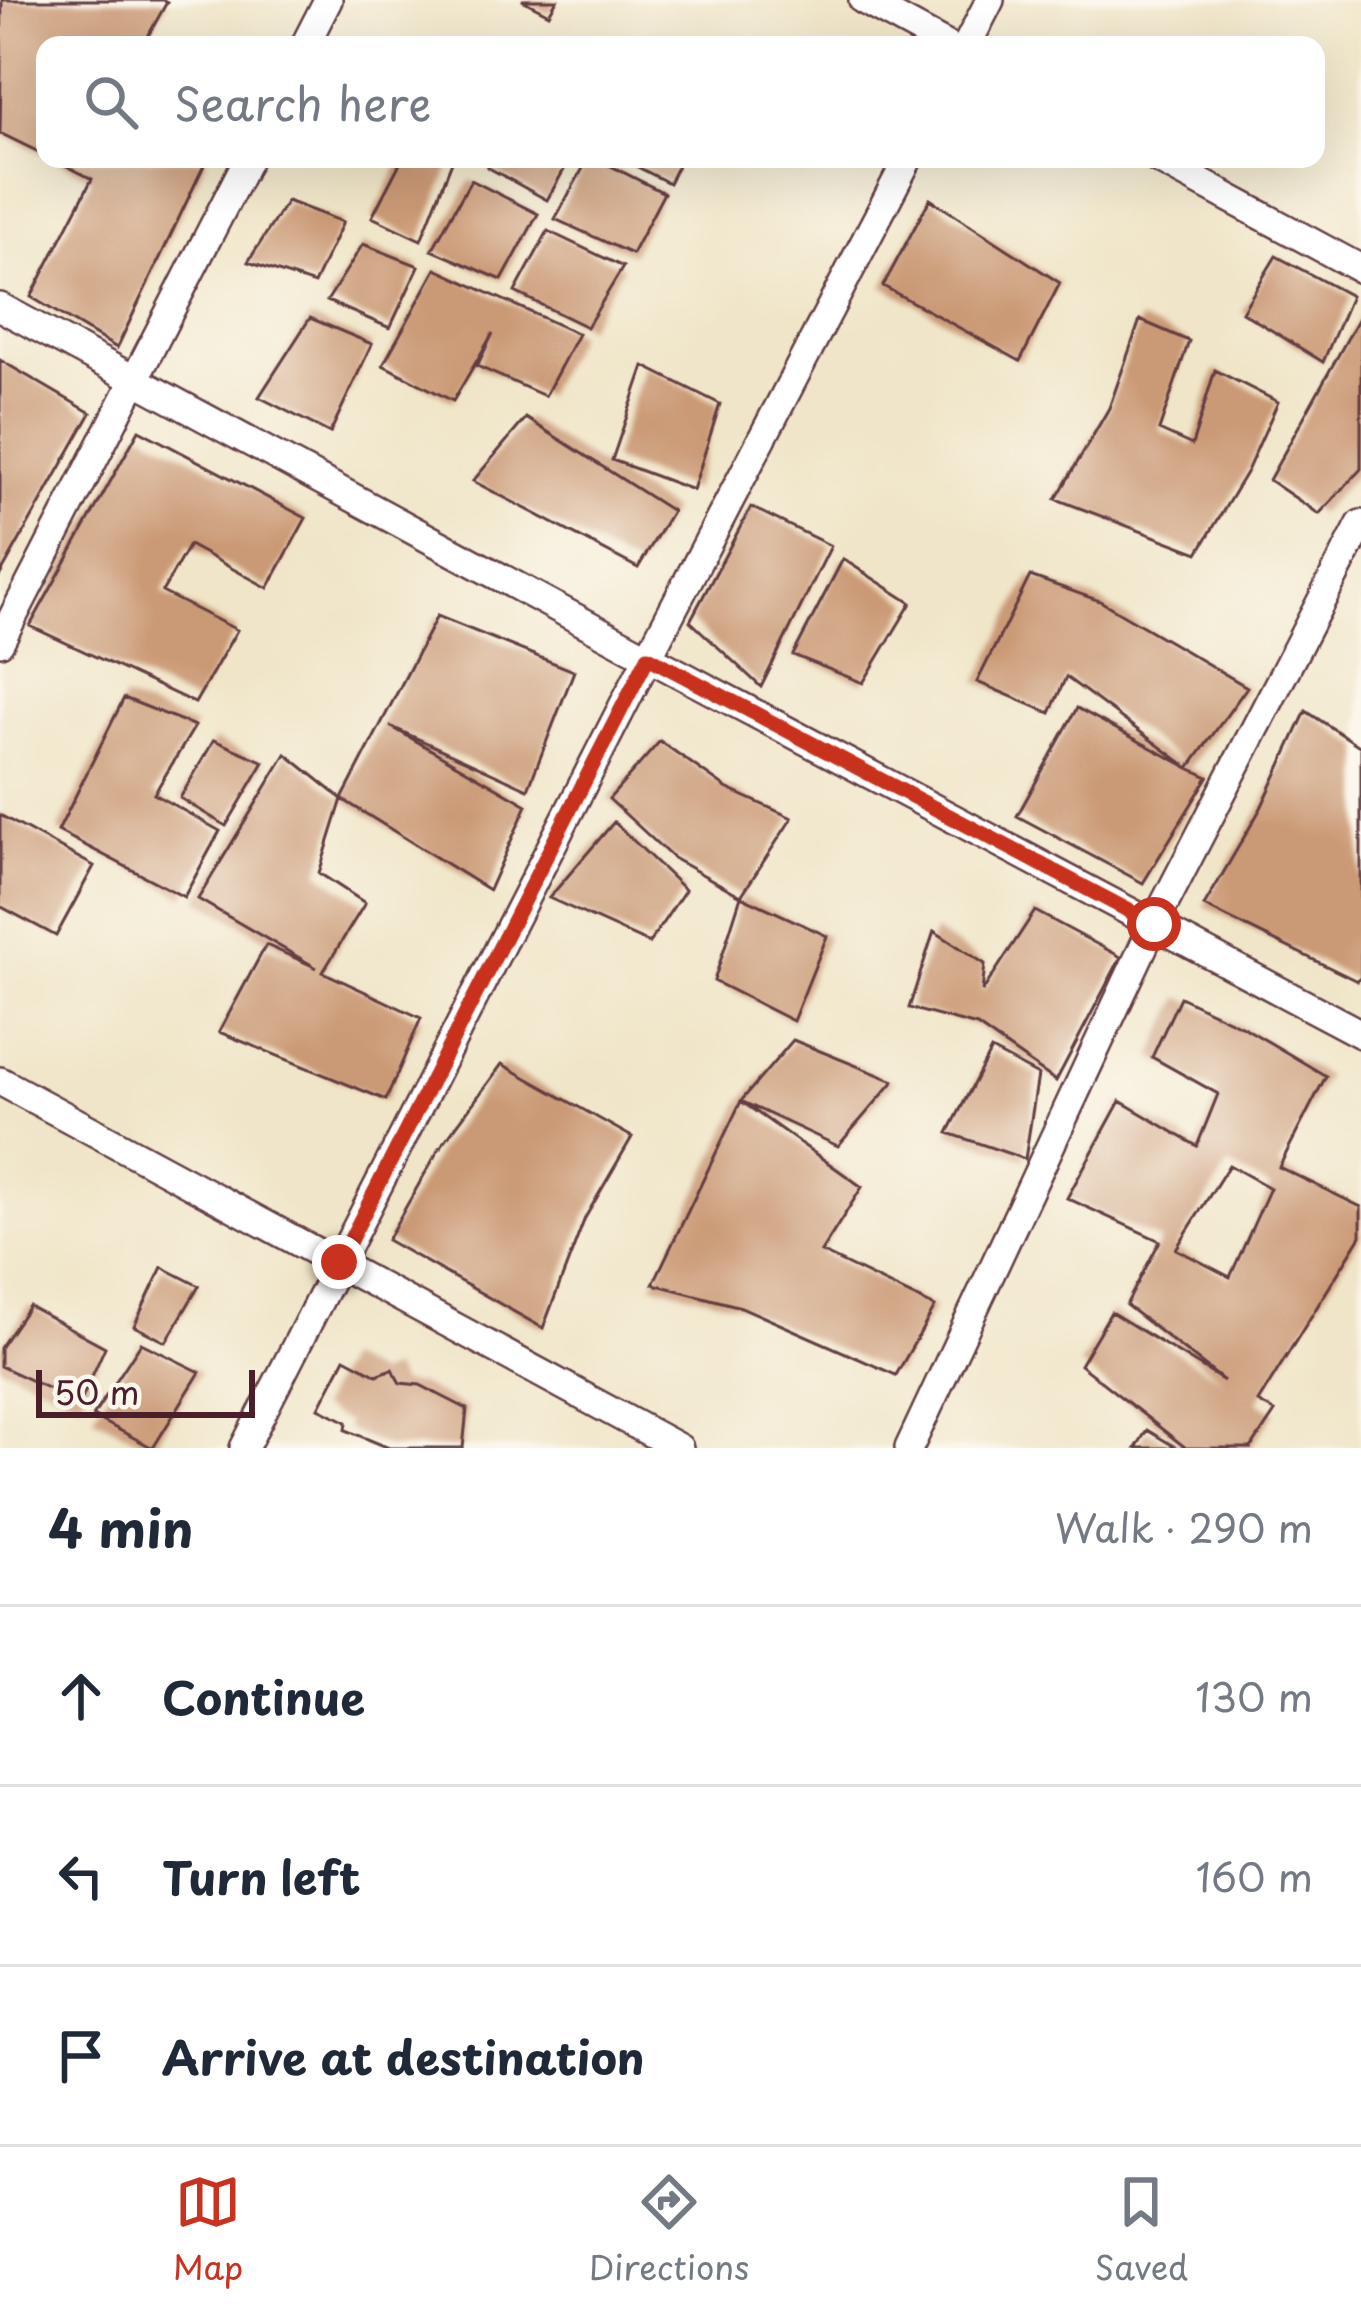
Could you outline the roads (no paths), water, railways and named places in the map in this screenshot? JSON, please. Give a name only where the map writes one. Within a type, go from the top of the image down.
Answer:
[{"type":"street","points":[[310,36],[328,0]]},
{"type":"street","points":[[863,0],[929,36]]},
{"type":"street","points":[[972,36],[990,0]]},
{"type":"street","points":[[0,642],[243,168]]},
{"type":"street","points":[[244,1448],[903,168]]},
{"type":"street","points":[[1174,168],[1361,269]]},
{"type":"street","points":[[0,307],[1361,1034]]},
{"type":"street","points":[[909,1448],[1154,924],[1361,524]]},
{"type":"street","points":[[0,1081],[680,1448]]}]
